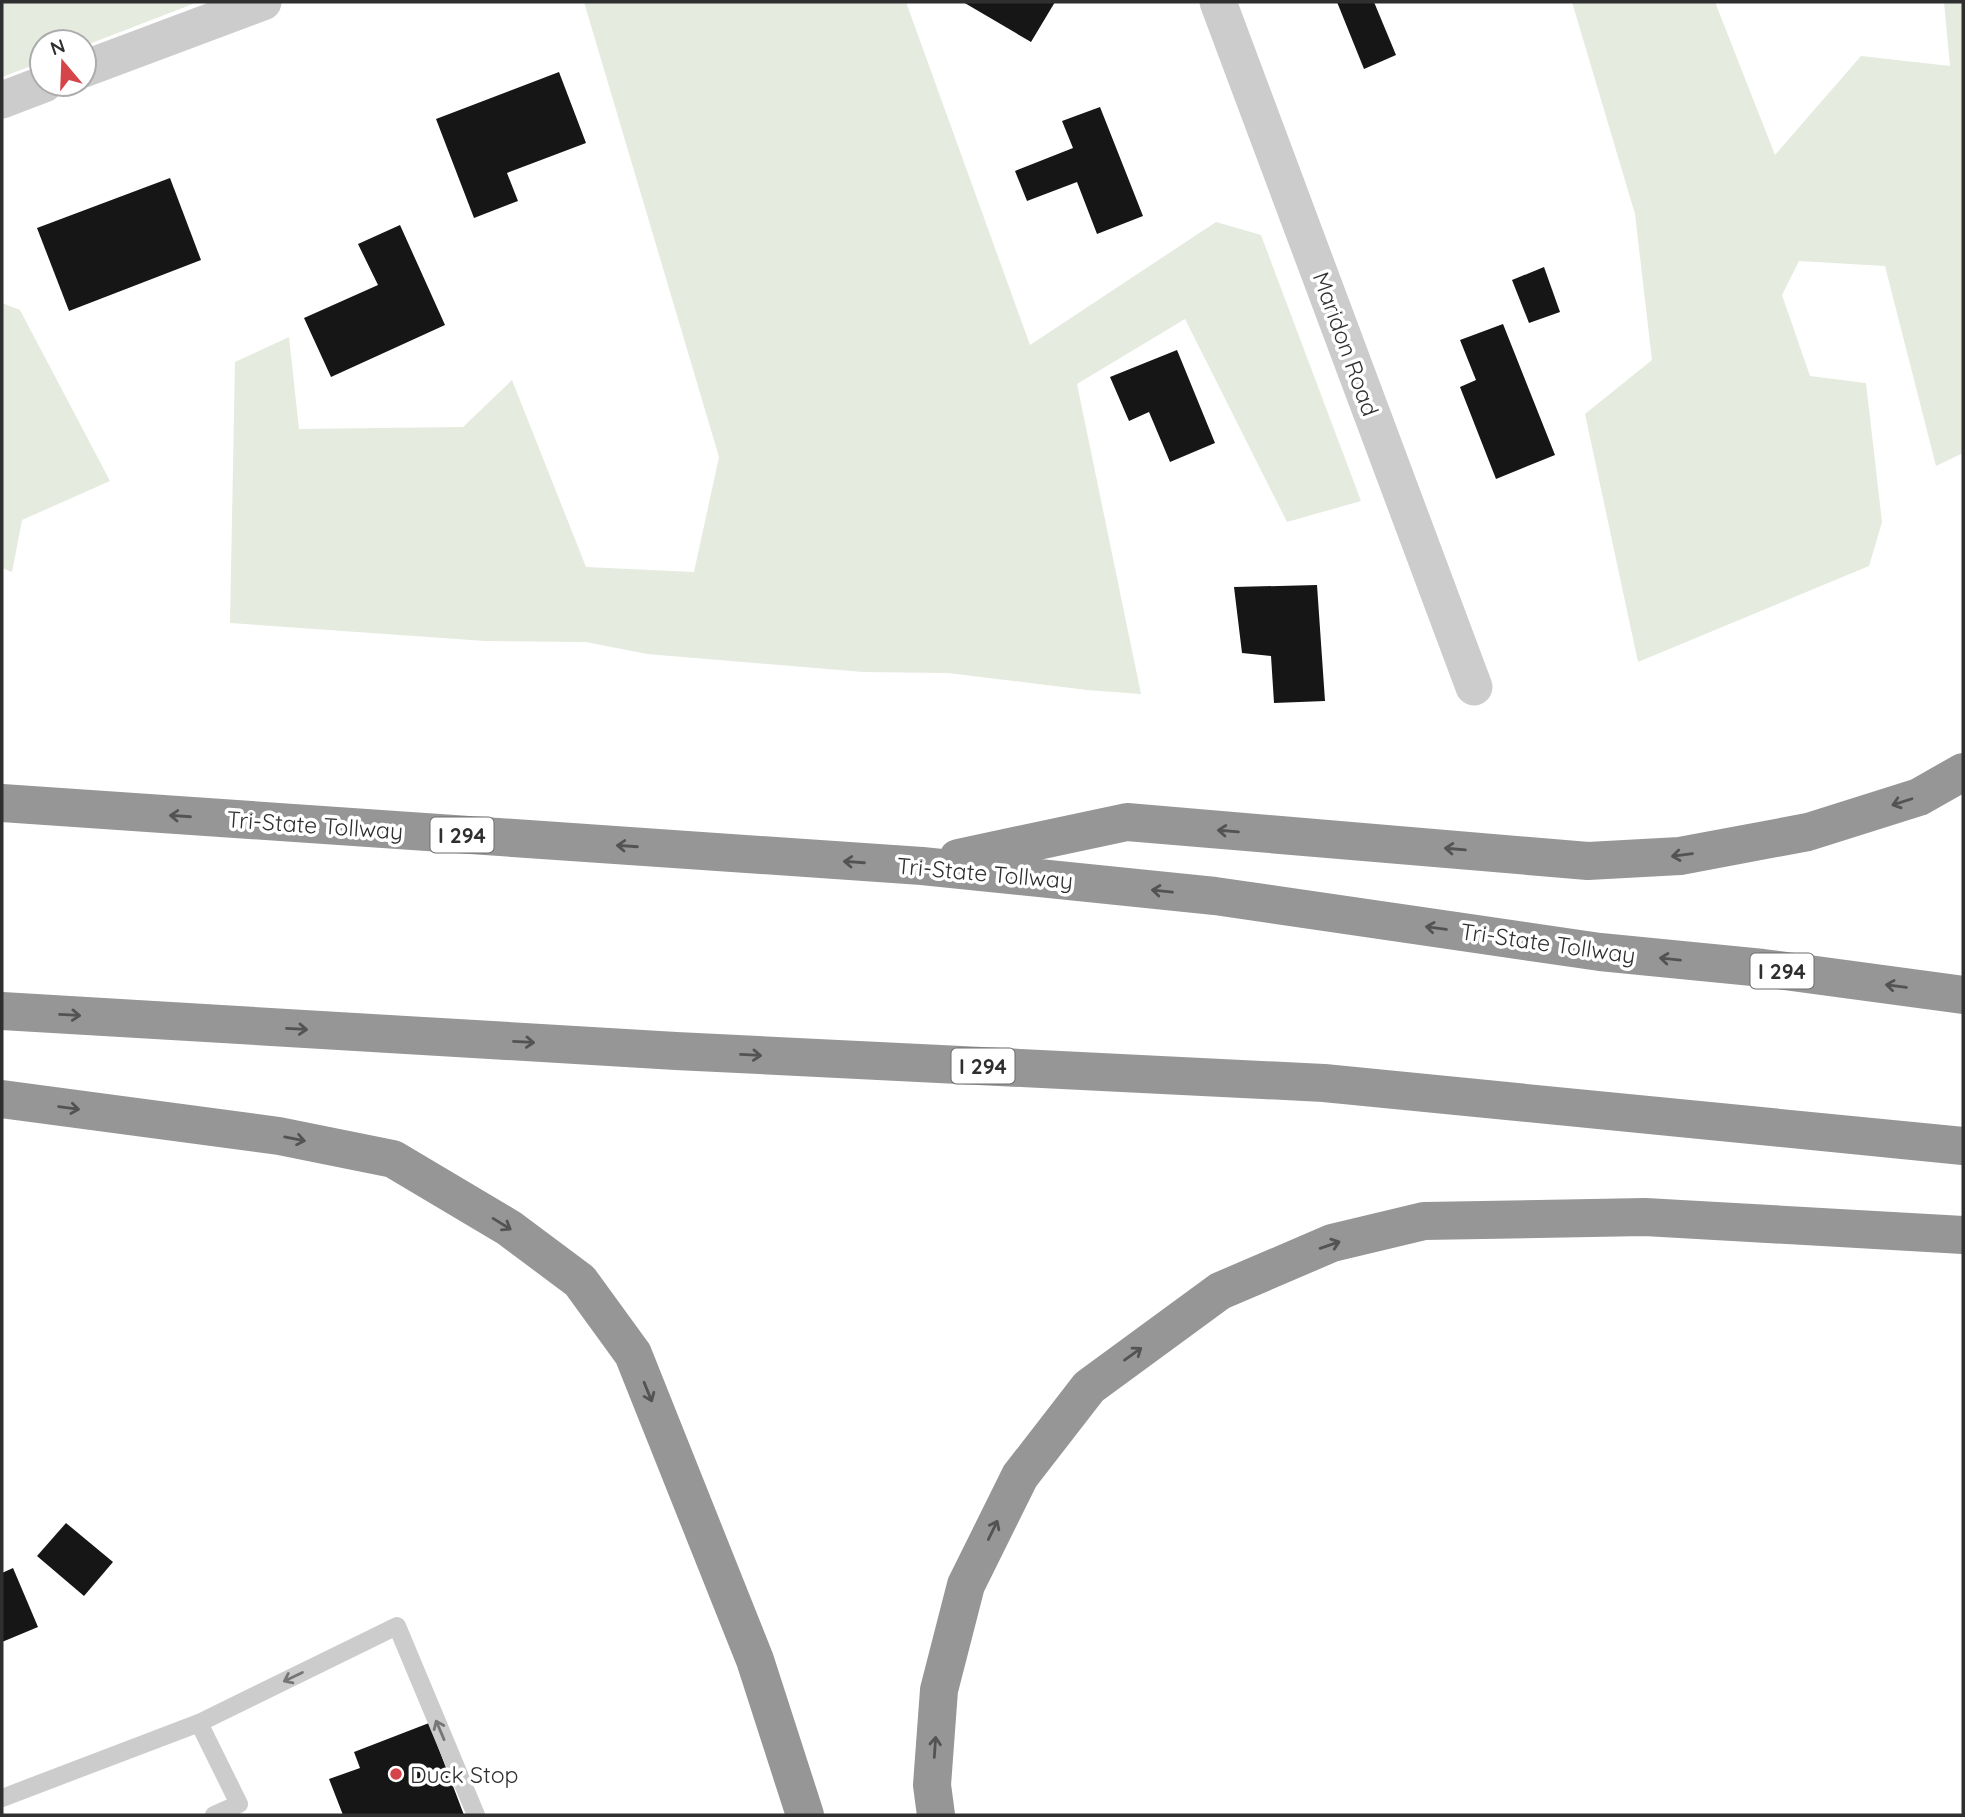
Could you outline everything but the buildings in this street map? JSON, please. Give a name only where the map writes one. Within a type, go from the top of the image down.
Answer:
[{"type":"highway","points":[[922,866],[1127,822],[1588,860],[1680,856],[1808,832],[1919,797],[1963,772]]},
{"type":"highway","name":"Tri-State Tollway","points":[[2,803],[922,866],[1215,896],[1600,952],[1763,968],[1963,995]]},
{"type":"highway","name":"I 294","points":[[2,1011],[676,1051],[1324,1083],[1963,1146]]},
{"type":"highway","points":[[2,1099],[279,1136],[393,1159],[509,1228],[580,1281],[633,1354],[755,1660],[805,1815]]},
{"type":"highway","points":[[936,1815],[932,1785],[939,1690],[966,1585],[1020,1476],[1089,1387],[1220,1291],[1332,1243],[1424,1221],[1645,1217],[1963,1235]]},
{"type":"street","points":[[98,64],[263,2]]},
{"type":"street","name":"Maridon Road","points":[[1218,2],[1474,687]]},
{"type":"street","points":[[2,100],[28,90]]},
{"type":"lane","points":[[2,1798],[199,1723],[397,1626],[475,1815]]},
{"type":"lane","points":[[199,1723],[241,1810],[214,1815]]},
{"type":"shaded area","points":[[2,2],[198,2],[98,41],[98,28],[28,28],[28,67],[2,77]]},
{"type":"shaded area","points":[[584,2],[906,2],[1030,345],[1216,222],[1261,235],[1361,501],[1287,522],[1185,319],[1077,384],[1141,694],[948,673],[863,672],[647,654],[586,642],[485,641],[230,623],[235,362],[289,337],[299,429],[463,427],[512,380],[586,567],[694,572],[719,457]]},
{"type":"shaded area","points":[[1572,2],[1715,2],[1775,155],[1861,56],[1950,66],[1944,2],[1963,2],[1963,453],[1936,466],[1885,266],[1799,261],[1782,295],[1810,376],[1866,383],[1882,522],[1869,566],[1638,662],[1585,414],[1652,360],[1635,214]]},
{"type":"shaded area","points":[[2,303],[20,310],[110,481],[22,520],[12,572],[2,568]]},
{"type":"place","name":"Duck Stop","points":[[396,1774]]}]
